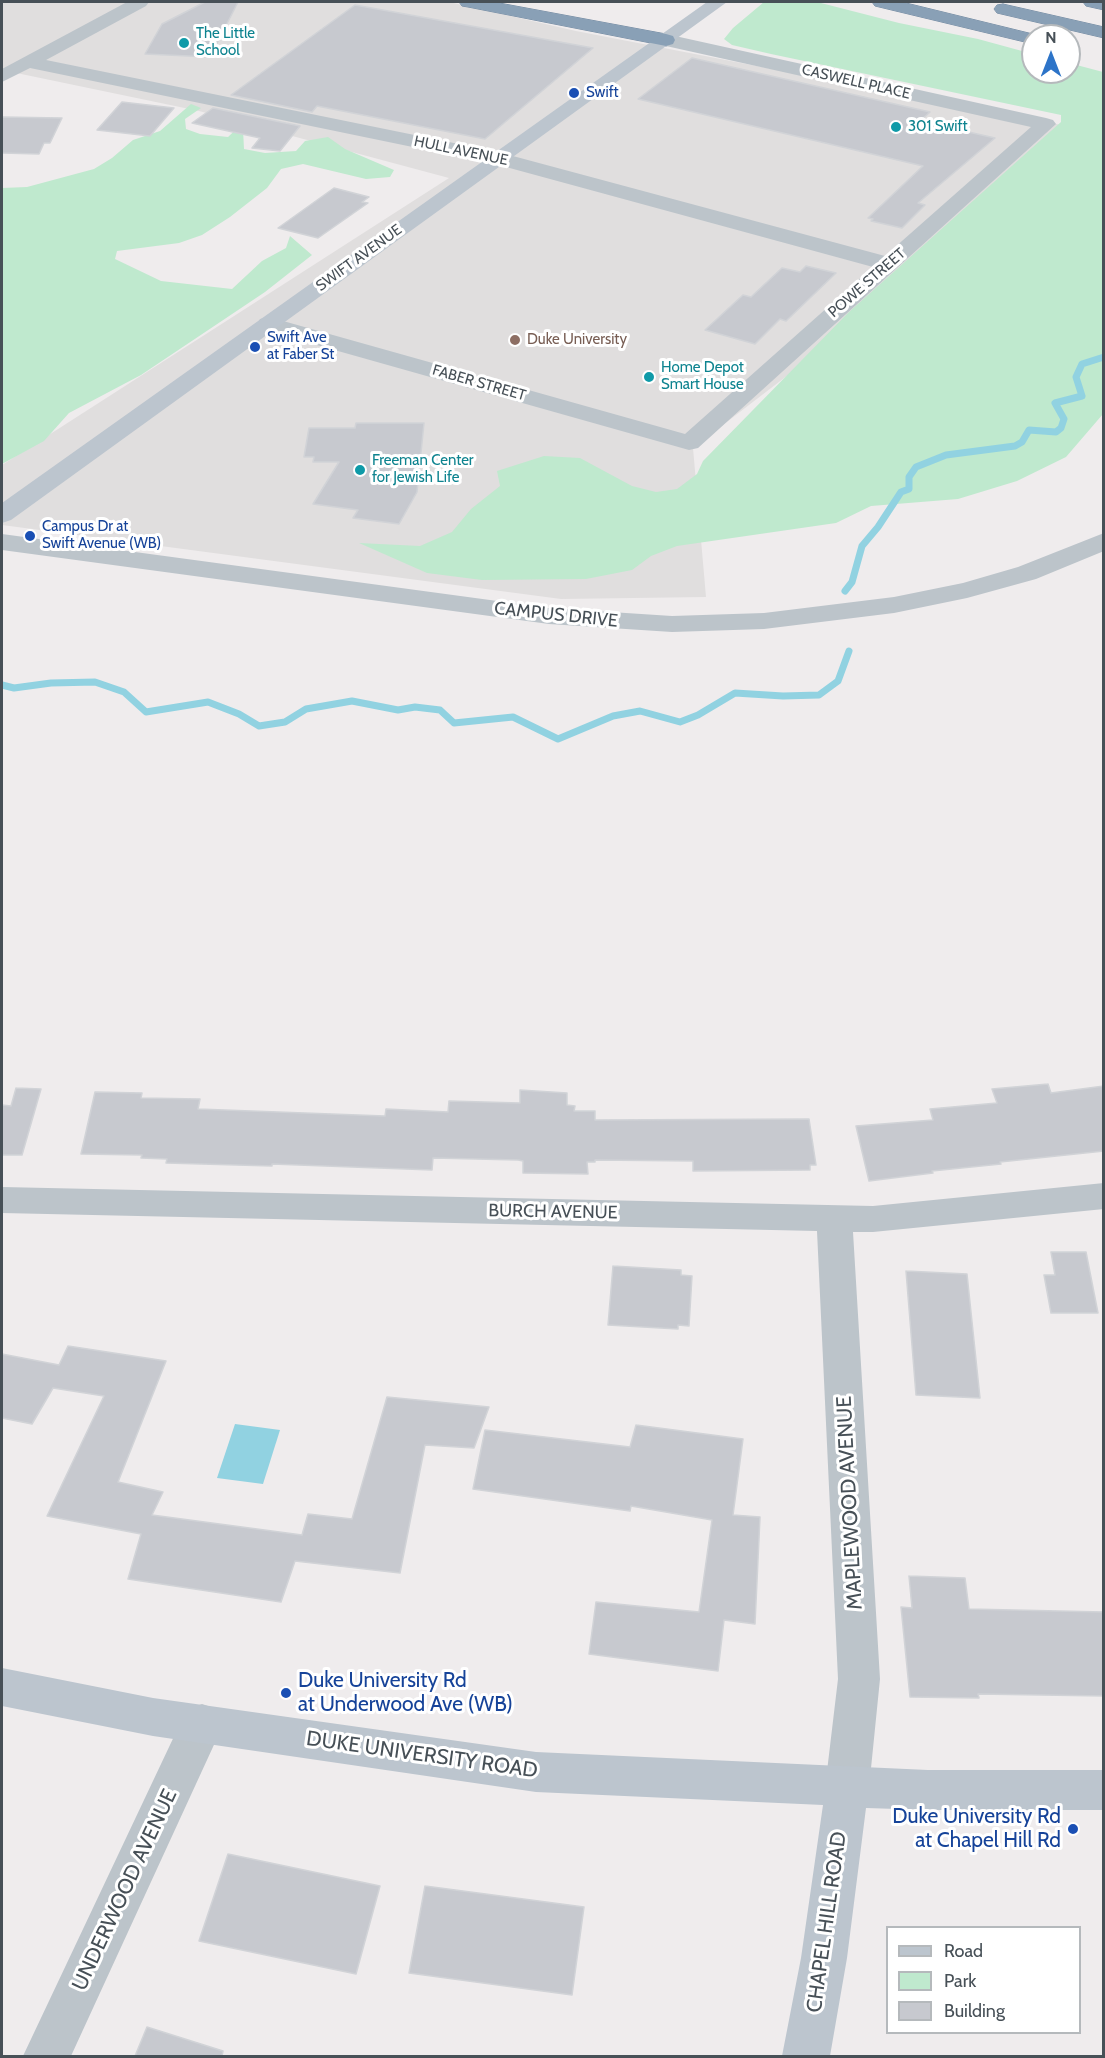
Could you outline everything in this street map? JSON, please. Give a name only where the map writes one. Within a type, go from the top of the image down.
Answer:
[{"type":"highway","points":[[468,2],[666,40]]},
{"type":"highway","points":[[520,2],[639,25],[666,40]]},
{"type":"highway","points":[[881,2],[1021,35]]},
{"type":"highway","points":[[1092,2],[1104,4]]},
{"type":"highway","points":[[982,4],[1104,33]]},
{"type":"street","points":[[2,76],[140,2]]},
{"type":"street","name":"SWIFT AVENUE","points":[[2,515],[718,2]]},
{"type":"street","name":"CASWELL PLACE","points":[[666,40],[1046,124]]},
{"type":"street","name":"HULL AVENUE","points":[[27,62],[498,158],[889,264]]},
{"type":"street","name":"POWE STREET","points":[[689,443],[1046,124]]},
{"type":"street","name":"FABER STREET","points":[[268,324],[689,443]]},
{"type":"street","name":"CAMPUS DRIVE","points":[[2,542],[538,615],[672,624],[796,618],[894,605],[967,590],[1027,573],[1104,541]]},
{"type":"street","name":"BURCH AVENUE","points":[[2,1200],[873,1220],[1104,1196]]},
{"type":"street","name":"MAPLEWOOD AVENUE","points":[[834,1219],[840,1295],[859,1679],[847,1788]]},
{"type":"street","name":"DUKE UNIVERSITY ROAD","points":[[2,1687],[153,1717],[536,1772],[847,1788],[1104,1790]]},
{"type":"street","name":"UNDERWOOD AVENUE","points":[[47,2056],[201,1724]]},
{"type":"street","name":"CHAPEL HILL ROAD","points":[[806,2056],[824,1958],[847,1788]]},
{"type":"shaded area","name":"Duke University","points":[[2,2],[449,2],[576,31],[1103,133],[693,448],[706,597],[561,599],[2,525],[2,465],[449,178],[199,111],[2,70]]},
{"type":"green space","points":[[764,2],[817,2],[1021,51],[1021,84],[1081,84],[1081,66],[1103,72],[1103,414],[1066,457],[1017,481],[958,499],[871,506],[836,523],[677,546],[651,556],[632,570],[586,579],[482,580],[427,573],[359,543],[420,546],[452,532],[471,509],[500,486],[497,471],[544,456],[580,458],[632,486],[656,492],[677,489],[697,474],[703,461],[849,312],[1061,122],[1061,115],[732,45],[724,39],[733,28]]},
{"type":"green space","points":[[191,104],[201,108],[185,119],[186,129],[200,134],[228,137],[247,119],[243,129],[244,149],[265,153],[296,151],[305,141],[328,137],[345,149],[394,170],[390,177],[366,179],[303,164],[281,169],[267,188],[230,217],[202,235],[179,243],[117,251],[115,259],[161,281],[232,289],[262,261],[286,248],[290,236],[312,255],[265,292],[141,375],[69,413],[44,441],[2,464],[2,188],[27,187],[94,169],[112,158],[133,140],[160,131]]},
{"type":"water","points":[[235,1424],[280,1430],[263,1484],[217,1478]]},
{"type":"building","points":[[205,2],[238,2],[210,57],[145,54],[162,24]]},
{"type":"building","points":[[355,5],[593,48],[485,139],[317,106],[312,112],[231,95]]},
{"type":"building","points":[[692,58],[930,112],[920,121],[995,138],[918,203],[925,205],[902,228],[871,221],[873,219],[868,218],[923,166],[638,99]]},
{"type":"building","points":[[122,102],[174,108],[150,136],[97,130]]},
{"type":"building","points":[[213,108],[300,126],[280,151],[252,148],[260,138],[192,123]]},
{"type":"building","points":[[2,117],[62,118],[50,143],[44,143],[39,154],[2,153]]},
{"type":"building","points":[[334,188],[369,197],[362,202],[368,203],[318,238],[278,228]]},
{"type":"building","points":[[806,266],[836,273],[786,321],[780,319],[755,344],[705,330],[743,295],[751,297],[782,268],[800,272]]},
{"type":"building","name":"Freeman Center for Jewish Life","points":[[356,423],[424,423],[417,492],[399,524],[353,518],[358,510],[313,504],[339,462],[313,462],[314,457],[304,457],[309,428],[355,428]]},
{"type":"building","points":[[1048,1084],[1051,1093],[1104,1086],[1104,1151],[1000,1162],[1001,1164],[932,1171],[933,1173],[869,1181],[856,1126],[933,1120],[930,1109],[997,1103],[992,1089]]},
{"type":"building","points":[[16,1088],[41,1089],[22,1155],[2,1155],[2,1105],[11,1106]]},
{"type":"building","points":[[520,1090],[567,1093],[567,1105],[575,1106],[574,1111],[595,1111],[595,1120],[809,1119],[816,1165],[810,1165],[810,1170],[693,1171],[693,1161],[595,1160],[595,1162],[587,1162],[588,1174],[523,1173],[523,1161],[518,1160],[433,1158],[432,1170],[166,1163],[167,1159],[141,1158],[142,1155],[81,1154],[95,1092],[142,1093],[141,1098],[200,1099],[198,1109],[385,1116],[386,1109],[448,1112],[449,1101],[520,1103]]},
{"type":"building","points":[[1051,1252],[1086,1252],[1098,1313],[1051,1313],[1044,1275],[1055,1275]]},
{"type":"building","points":[[613,1266],[681,1270],[681,1275],[692,1276],[689,1326],[678,1325],[678,1329],[608,1325]]},
{"type":"building","points":[[906,1271],[967,1274],[980,1398],[916,1395]]},
{"type":"building","points":[[68,1346],[166,1361],[118,1482],[163,1492],[152,1515],[302,1535],[308,1514],[352,1519],[387,1397],[489,1407],[474,1448],[425,1445],[400,1573],[295,1561],[281,1602],[128,1579],[141,1534],[47,1516],[104,1396],[53,1388],[32,1424],[2,1418],[2,1354],[59,1365]]},
{"type":"building","points":[[636,1425],[743,1439],[733,1515],[760,1517],[755,1624],[724,1620],[718,1671],[589,1654],[596,1602],[699,1612],[712,1520],[631,1506],[630,1511],[473,1489],[485,1430],[630,1447]]},
{"type":"building","points":[[909,1576],[965,1578],[969,1609],[1104,1612],[1104,1696],[978,1694],[979,1698],[910,1697],[901,1607],[912,1608]]},
{"type":"building","points":[[228,1854],[380,1886],[356,1974],[199,1941]]},
{"type":"building","points":[[425,1886],[584,1907],[572,1995],[409,1973]]},
{"type":"building","points":[[147,2027],[223,2051],[222,2056],[135,2056]]},
{"type":"waterway","points":[[845,591],[852,582],[862,546],[878,527],[901,492],[909,489],[909,477],[916,467],[946,455],[1015,446],[1022,442],[1029,430],[1056,432],[1061,428],[1064,419],[1055,403],[1082,396],[1076,377],[1082,364],[1104,357]]},
{"type":"waterway","points":[[2,685],[14,688],[51,683],[95,682],[124,692],[146,712],[208,702],[239,714],[259,726],[285,722],[306,709],[352,701],[398,710],[415,707],[440,710],[454,723],[513,717],[558,739],[613,716],[640,711],[680,722],[698,715],[735,693],[783,696],[819,695],[838,681],[849,651]]},
{"type":"place","name":"The Little School","points":[[184,43]]},
{"type":"place","name":"Swift","points":[[574,93]]},
{"type":"place","name":"301 Swift","points":[[896,127]]},
{"type":"place","name":"Duke University","points":[[515,340]]},
{"type":"place","name":"Swift Ave at Faber St","points":[[255,347]]},
{"type":"place","name":"Home Depot Smart House","points":[[649,377]]},
{"type":"place","name":"Freeman Center for Jewish Life","points":[[360,470]]},
{"type":"place","name":"Campus Dr at Swift Avenue (WB)","points":[[30,536]]},
{"type":"place","name":"Duke University Rd at Underwood Ave (WB)","points":[[286,1693]]},
{"type":"place","name":"Duke University Rd at Chapel Hill Rd","points":[[1073,1829]]}]
